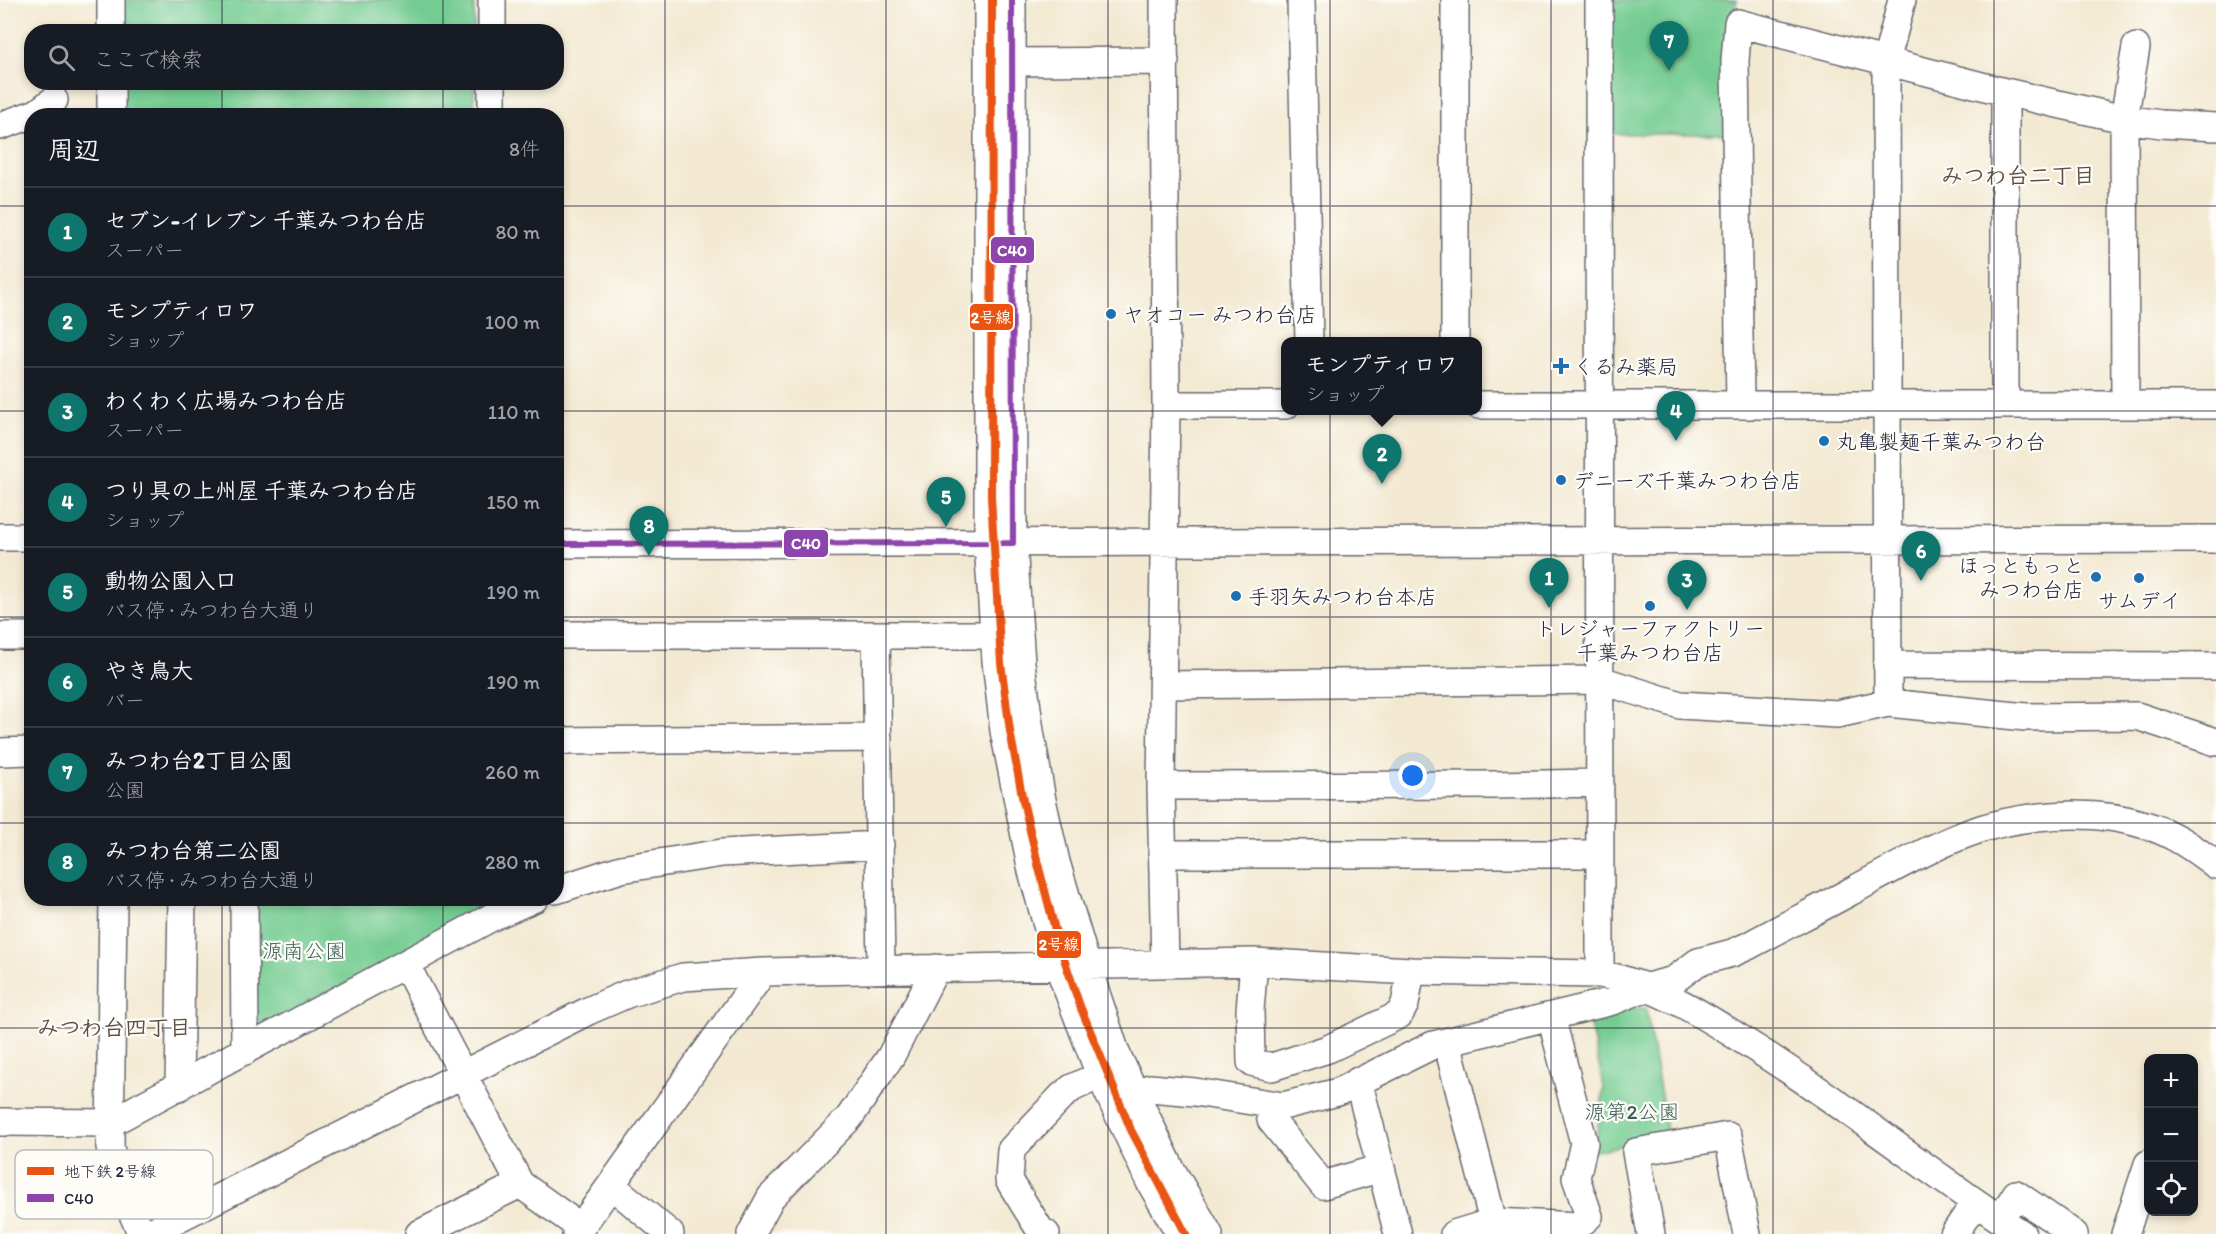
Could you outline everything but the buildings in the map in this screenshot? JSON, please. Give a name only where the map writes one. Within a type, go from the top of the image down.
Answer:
[{"type":"street","points":[[111,0],[111,24]]},
{"type":"street","points":[[492,0],[492,24]]},
{"type":"street","points":[[988,0],[1000,543],[1042,800],[1056,862],[1116,1053],[1171,1169],[1209,1234]]},
{"type":"street","points":[[1012,0],[1000,543],[995,634],[1004,731],[1032,871],[1058,965],[1100,1075],[1150,1182],[1180,1234]]},
{"type":"street","points":[[1164,0],[1166,405],[1161,786],[1165,964]]},
{"type":"street","points":[[1301,0],[1309,337]]},
{"type":"street","points":[[1455,0],[1455,337]]},
{"type":"street","points":[[1599,0],[1600,974]]},
{"type":"street","points":[[1888,703],[1886,62],[1902,0]]},
{"type":"street","points":[[1740,404],[1735,61],[1738,23],[2005,92],[2124,119],[2216,127]]},
{"type":"street","points":[[2125,404],[2124,119],[2136,47]]},
{"type":"street","points":[[1012,62],[1165,61]]},
{"type":"street","points":[[111,90],[111,108]]},
{"type":"street","points":[[492,90],[492,108]]},
{"type":"street","points":[[2005,92],[2006,404]]},
{"type":"street","points":[[44,108],[54,100]]},
{"type":"street","points":[[0,126],[24,118]]},
{"type":"street","points":[[1166,405],[1281,405]]},
{"type":"street","points":[[1482,405],[2216,405]]},
{"type":"street","points":[[0,537],[24,537]]},
{"type":"street","points":[[564,544],[2216,539]]},
{"type":"street","points":[[564,635],[995,634]]},
{"type":"street","points":[[0,636],[24,636]]},
{"type":"street","points":[[876,636],[881,969]]},
{"type":"street","points":[[1887,665],[2216,666]]},
{"type":"street","points":[[1163,685],[1600,680],[1680,705],[1837,714],[1888,703],[2026,717],[2137,716],[2216,742]]},
{"type":"street","points":[[564,741],[878,738]]},
{"type":"street","points":[[0,752],[24,751]]},
{"type":"street","points":[[1161,786],[1600,783]]},
{"type":"street","points":[[1135,1093],[1150,1088],[1194,1092],[1283,1106],[1338,1092],[1433,1045],[1613,1001],[1647,987],[1674,980],[1698,962],[1748,946],[1932,849],[1994,825],[2048,817],[2084,815],[2120,819],[2148,825],[2181,841],[2216,865]]},
{"type":"street","points":[[564,888],[621,869],[722,853],[879,845]]},
{"type":"street","points":[[1162,854],[1600,854]]},
{"type":"street","points":[[111,1150],[113,906]]},
{"type":"street","points":[[179,1087],[182,906]]},
{"type":"street","points":[[244,906],[245,1051]]},
{"type":"street","points":[[0,1122],[110,1123],[406,965],[493,907]]},
{"type":"street","points":[[1254,962],[1250,1010],[1251,1062],[1272,1067],[1328,1049],[1399,1015],[1406,1004],[1411,971]]},
{"type":"street","points":[[213,1200],[588,1011],[627,994],[683,977],[763,972],[1254,962],[1411,971],[1600,974],[1623,978],[1692,1008],[1803,1079],[1975,1203],[2022,1234]]},
{"type":"street","points":[[406,965],[464,1073],[520,1185],[578,1231],[763,972]]},
{"type":"street","points":[[751,1234],[771,1197],[849,1118],[891,1056],[936,968]]},
{"type":"street","points":[[1454,1234],[1493,1222],[1578,1226],[1589,1216],[1576,1178],[1584,1143],[1551,1017]]},
{"type":"street","points":[[1447,1042],[1493,1222]]},
{"type":"street","points":[[1046,1234],[1040,1230],[1009,1180],[1011,1150],[1062,1095],[1100,1075]]},
{"type":"street","points":[[1358,1081],[1398,1234]]},
{"type":"street","points":[[1268,1104],[1271,1120],[1323,1185],[1380,1168]]},
{"type":"street","points":[[1651,1234],[1636,1152],[1728,1136],[1747,1234]]},
{"type":"street","points":[[2125,1234],[2144,1176]]},
{"type":"street","points":[[419,1234],[520,1185]]},
{"type":"street","points":[[611,1185],[670,1234]]},
{"type":"street","points":[[2000,1219],[2016,1194],[2073,1234]]},
{"type":"street","points":[[1954,1234],[1975,1203]]},
{"type":"street","points":[[135,1219],[142,1234]]},
{"type":"street","points":[[147,1234],[177,1219]]},
{"type":"green space","points":[[117,0],[474,0],[474,24],[117,24]]},
{"type":"green space","points":[[1606,0],[1737,0],[1733,15],[1724,134],[1612,134]]},
{"type":"green space","points":[[118,90],[474,90],[474,108],[119,108]]},
{"type":"green space","name":"源南公園","points":[[254,906],[489,906],[489,910],[253,1034]]},
{"type":"green space","name":"源第2公園","points":[[1610,1008],[1646,1008],[1668,1137],[1594,1151],[1604,1087],[1587,1012]]},
{"type":"metro line","name":"2号線","points":[[992,0],[991,497],[1001,663],[1010,731],[1039,868],[1058,941],[1080,1006],[1131,1130],[1186,1234]]},
{"type":"transit line","name":"C40","points":[[564,544],[1013,543],[1012,0]]},
{"type":"place","name":"みつわ台2丁目公園","points":[[1669,71]]},
{"type":"place","name":"ヤオコー みつわ台店","points":[[1111,314]]},
{"type":"place","name":"くるみ薬局","points":[[1561,366]]},
{"type":"place","name":"つり具の上州屋 千葉みつわ台店","points":[[1676,441]]},
{"type":"place","name":"丸亀製麺千葉みつわ台","points":[[1824,441]]},
{"type":"place","name":"デニーズ千葉みつわ台店","points":[[1561,480]]},
{"type":"place","name":"モンプティロワ","points":[[1382,484]]},
{"type":"place","name":"動物公園入口","points":[[946,527]]},
{"type":"place","name":"みつわ台第二公園","points":[[649,556]]},
{"type":"place","name":"ほっともっと みつわ台店","points":[[2096,577]]},
{"type":"place","name":"サムデイ","points":[[2139,578]]},
{"type":"place","name":"やき鳥大","points":[[1921,581]]},
{"type":"place","name":"手羽矢みつわ台本店","points":[[1236,596]]},
{"type":"place","name":"トレジャーファクトリー 千葉みつわ台店","points":[[1650,606]]},
{"type":"place","name":"セブン-イレブン 千葉みつわ台店","points":[[1549,608]]},
{"type":"place","name":"わくわく広場みつわ台店","points":[[1687,610]]},
{"type":"district","name":"みつわ台二丁目","points":[[2018,175]]},
{"type":"district","name":"みつわ台四丁目","points":[[114,1027]]}]
